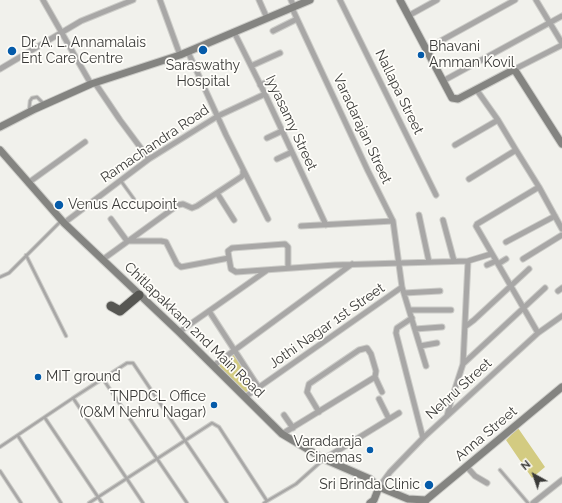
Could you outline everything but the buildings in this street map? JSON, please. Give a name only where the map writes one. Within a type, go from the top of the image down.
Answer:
[{"type":"highway","points":[[111,306],[120,311],[139,295]]},
{"type":"street","points":[[43,0],[93,83],[149,159]]},
{"type":"street","points":[[0,69],[81,21],[133,0]]},
{"type":"street","points":[[160,0],[180,55]]},
{"type":"street","points":[[259,0],[266,18]]},
{"type":"street","points":[[0,127],[93,83],[188,52],[292,5],[310,0]]},
{"type":"street","name":"Nallapa Street","points":[[340,0],[436,195]]},
{"type":"street","points":[[400,0],[449,95],[455,100],[562,44],[536,0]]},
{"type":"street","points":[[408,16],[437,0]]},
{"type":"street","points":[[426,49],[515,0]]},
{"type":"street","name":"Varadarajan Street","points":[[292,5],[297,19],[368,171],[393,221],[403,290],[426,366]]},
{"type":"street","points":[[443,81],[562,16]]},
{"type":"street","points":[[273,31],[297,19]]},
{"type":"street","name":"Iyyasamy Street","points":[[234,32],[265,94],[326,225]]},
{"type":"street","points":[[188,52],[243,171],[268,219]]},
{"type":"street","points":[[250,66],[280,53]]},
{"type":"street","points":[[513,70],[516,72],[562,144]]},
{"type":"street","points":[[260,85],[272,80]]},
{"type":"street","points":[[476,89],[498,120],[540,186],[562,229]]},
{"type":"street","name":"Ramachandra Road","points":[[63,221],[149,159],[218,116],[265,94]]},
{"type":"street","points":[[455,145],[498,120]]},
{"type":"street","points":[[267,138],[282,131]]},
{"type":"street","points":[[28,183],[85,142]]},
{"type":"street","name":"Chitlapakkam 2nd Main Road","points":[[0,150],[63,221],[102,260],[179,332],[282,434],[324,459],[365,476],[379,487],[409,501],[426,502]]},
{"type":"street","points":[[469,179],[516,150]]},
{"type":"street","points":[[277,159],[292,152]]},
{"type":"street","points":[[102,260],[178,205],[181,204],[189,208],[195,208],[242,177],[243,171]]},
{"type":"street","points":[[538,333],[476,228],[477,224],[540,186]]},
{"type":"street","points":[[217,193],[234,220]]},
{"type":"street","points":[[418,215],[429,262]]},
{"type":"street","points":[[506,242],[555,216]]},
{"type":"street","points":[[111,219],[127,241]]},
{"type":"street","points":[[443,220],[454,261]]},
{"type":"street","points":[[301,226],[393,221]]},
{"type":"street","points":[[523,258],[562,235]]},
{"type":"street","points":[[127,241],[166,242],[177,264],[181,267],[229,258]]},
{"type":"street","points":[[288,268],[288,247],[285,244],[232,248],[228,251],[231,269],[234,272],[267,271],[288,268],[352,264],[468,261],[491,254]]},
{"type":"street","points":[[487,265],[506,259]]},
{"type":"street","points":[[447,416],[463,364],[468,261]]},
{"type":"street","points":[[213,366],[352,264]]},
{"type":"street","points":[[466,326],[529,269]]},
{"type":"street","points":[[179,332],[267,271]]},
{"type":"street","points":[[463,364],[545,288]]},
{"type":"street","points":[[403,290],[440,291]]},
{"type":"street","name":"Jothi Nagar 1st Street","points":[[245,397],[403,290]]},
{"type":"street","points":[[409,310],[451,310]]},
{"type":"street","points":[[209,311],[259,388]]},
{"type":"street","name":"Nehru Street","points":[[379,487],[390,472],[423,438],[538,333],[562,316]]},
{"type":"street","points":[[412,318],[397,328],[396,333],[423,438]]},
{"type":"street","points":[[415,329],[442,327]]},
{"type":"street","points":[[420,346],[437,342]]},
{"type":"street","points":[[319,412],[307,392],[309,384],[362,348],[367,348],[369,350],[376,371],[375,377],[382,392]]},
{"type":"street","points":[[282,434],[375,377]]},
{"type":"street","name":"Anna Street","points":[[426,502],[467,466],[562,388]]},
{"type":"street","points":[[379,399],[389,419]]},
{"type":"street","points":[[324,459],[399,413]]},
{"type":"street","points":[[284,415],[292,428]]},
{"type":"street","points":[[467,466],[475,476],[487,483]]},
{"type":"street","points":[[534,503],[562,480]]},
{"type":"street","points":[[370,503],[374,500],[379,487]]},
{"type":"lane","points":[[29,112],[30,101],[32,98],[36,97],[44,105]]},
{"type":"lane","points":[[121,180],[134,199]]},
{"type":"lane","points":[[0,277],[9,273],[63,221]]},
{"type":"lane","points":[[26,255],[66,336]]},
{"type":"lane","points":[[0,447],[127,362],[132,363],[227,503]]},
{"type":"lane","points":[[103,379],[187,503]]},
{"type":"lane","points":[[74,398],[143,503]]},
{"type":"lane","points":[[45,418],[102,503]]},
{"type":"lane","points":[[90,503],[212,423],[217,425],[268,500]]},
{"type":"lane","points":[[18,436],[61,503]]},
{"type":"lane","points":[[264,503],[296,484],[324,459]]},
{"type":"lane","points":[[500,470],[528,503]]},
{"type":"lane","points":[[0,471],[21,503]]},
{"type":"shaded area","points":[[234,353],[255,387],[245,395],[217,367]]},
{"type":"shaded area","points":[[518,428],[545,467],[532,478],[506,440]]},
{"type":"place","name":"Saraswathy Hospital","points":[[203,50]]},
{"type":"place","name":"Dr. A. L. Annamalais Ent Care Centre","points":[[12,51]]},
{"type":"place","name":"Bhavani Amman Kovil","points":[[421,55]]},
{"type":"place","name":"Venus Accupoint","points":[[59,205]]},
{"type":"place","name":"MIT ground","points":[[38,377]]},
{"type":"place","name":"TNPDCL Office (O&M Nehru Nagar)","points":[[214,405]]},
{"type":"place","name":"Varadaraja Cinemas","points":[[370,450]]},
{"type":"place","name":"Sri Brinda Clinic","points":[[429,485]]}]
